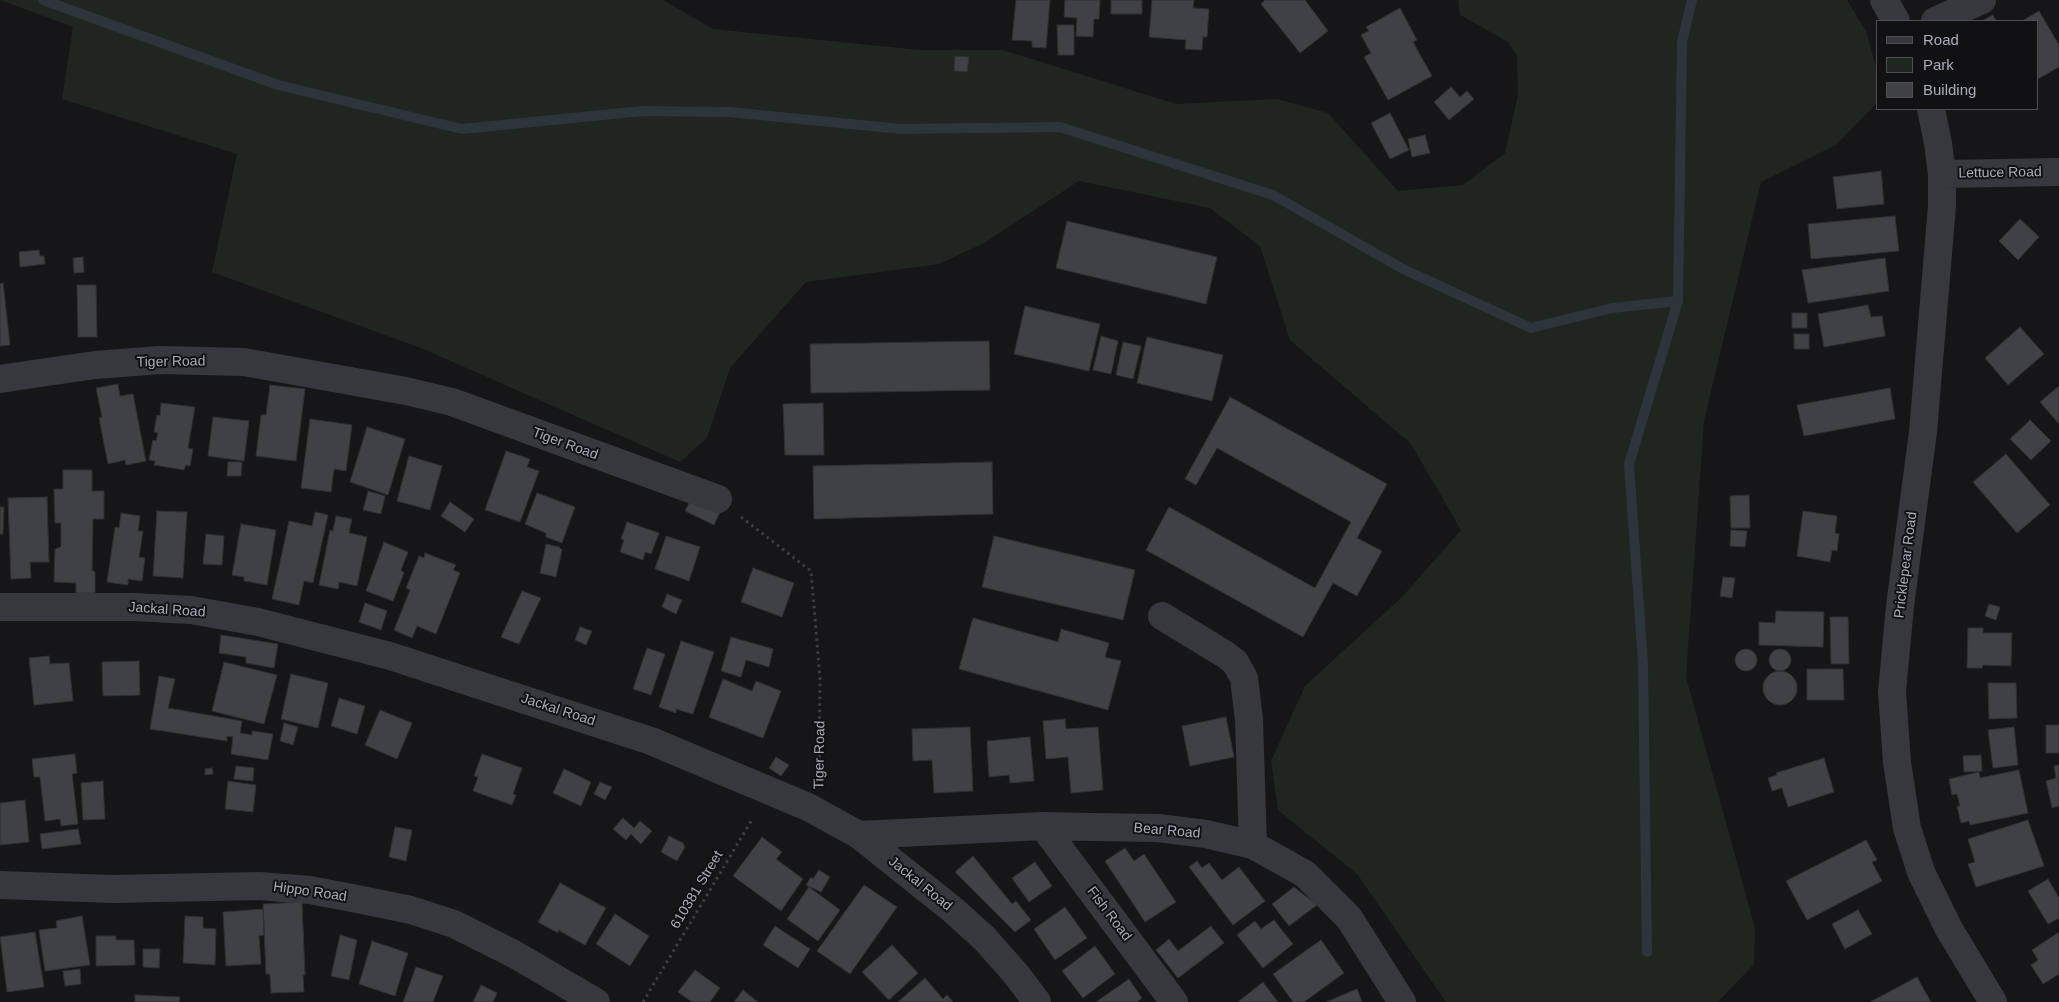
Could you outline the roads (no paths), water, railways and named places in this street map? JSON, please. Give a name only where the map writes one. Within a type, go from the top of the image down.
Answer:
[{"type":"street","points":[[1884,0],[1895,20]]},
{"type":"street","points":[[1936,20],[1982,0]]},
{"type":"street","name":"Pricklepear Road","points":[[1931,110],[1942,174],[1942,216],[1923,432],[1900,606],[1892,692],[1896,745],[1907,828],[1921,872],[1949,929],[1993,1002]]},
{"type":"street","name":"Lettuce Road","points":[[1942,174],[2059,172]]},
{"type":"street","name":"Tiger Road","points":[[0,379],[95,366],[160,360],[244,362],[381,386],[452,402],[718,499]]},
{"type":"street","name":"Jackal Road","points":[[0,608],[134,607],[191,610],[258,622],[390,656],[642,738],[770,790],[819,813],[859,835],[953,910],[984,938],[1016,974],[1037,1002]]},
{"type":"street","points":[[1162,616],[1216,647],[1235,662],[1241,670],[1246,688],[1249,720],[1253,845]]},
{"type":"street","name":"Bear Road","points":[[859,835],[1043,826],[1158,828],[1206,834],[1253,845],[1305,874],[1349,918],[1402,1002]]},
{"type":"street","name":"Fish Road","points":[[1043,826],[1174,1002]]},
{"type":"street","name":"Hippo Road","points":[[0,885],[112,890],[259,886],[310,890],[362,900],[411,910],[454,924],[514,954],[596,1002]]},
{"type":"waterway","points":[[43,0],[278,85],[462,129],[643,111],[729,112],[901,129],[1060,127],[1273,195],[1403,269],[1531,328],[1612,308],[1678,301]]},
{"type":"waterway","points":[[1647,952],[1643,664],[1629,464],[1678,301],[1682,42],[1692,0]]}]
